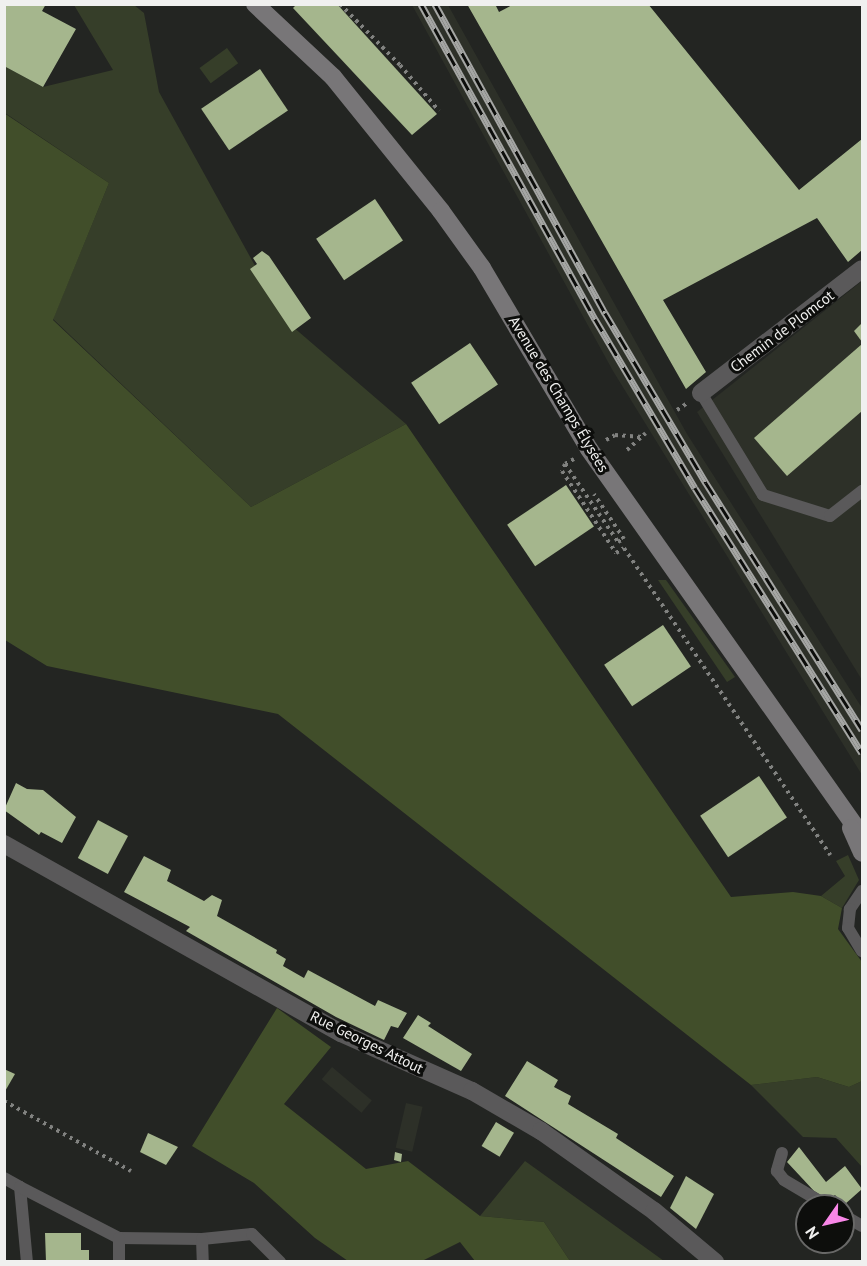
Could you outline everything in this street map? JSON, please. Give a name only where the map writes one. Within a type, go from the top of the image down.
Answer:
[{"type":"street","name":"Avenue des Champs Élysées","points":[[255,4],[333,77],[441,211],[482,268],[590,449],[862,836]]},
{"type":"street","name":"Chemin de Plomcot","points":[[701,393],[861,272]]},
{"type":"street","name":"Avenue des Champs Élysées","points":[[840,804],[862,853]]},
{"type":"street","name":"Rue Georges Attout","points":[[4,844],[341,1033],[472,1091],[541,1131],[654,1211],[715,1262]]},
{"type":"lane","points":[[701,393],[763,495],[830,516],[862,491]]},
{"type":"lane","points":[[862,891],[850,909],[848,928],[862,951]]},
{"type":"lane","points":[[782,1153],[777,1171],[784,1180],[808,1194]]},
{"type":"lane","points":[[4,1178],[119,1238],[202,1239],[252,1234],[280,1262]]},
{"type":"lane","points":[[20,1187],[27,1262]]},
{"type":"lane","points":[[119,1238],[119,1262]]},
{"type":"lane","points":[[202,1239],[203,1262]]},
{"type":"path","points":[[340,4],[400,64],[439,111]]},
{"type":"path","points":[[615,435],[644,435],[627,450]]},
{"type":"path","points":[[590,449],[565,464],[562,471],[616,553],[624,548],[830,855]]},
{"type":"path","points":[[565,464],[618,542],[624,539],[587,483]]},
{"type":"path","points":[[4,1101],[132,1171]]},
{"type":"shaded area","points":[[412,5],[448,5],[687,434],[862,708],[862,775],[613,371]]},
{"type":"shaded area","points":[[862,281],[862,680],[697,412]]},
{"type":"shaded area","points":[[332,1067],[372,1100],[362,1113],[322,1079]]},
{"type":"shaded area","points":[[406,1103],[423,1107],[412,1152],[396,1148]]},
{"type":"green space","points":[[74,5],[134,5],[144,13],[159,92],[285,320],[406,424],[251,507],[53,319],[109,183],[5,113],[4,66],[43,87],[113,70]]},
{"type":"green space","points":[[227,48],[238,63],[211,83],[199,68]]},
{"type":"green space","points":[[4,113],[109,183],[53,320],[251,507],[406,424],[731,897],[793,892],[821,896],[842,908],[838,929],[862,962],[862,1081],[849,1087],[817,1077],[751,1085],[278,714],[47,666],[5,640]]},
{"type":"green space","points":[[658,580],[666,580],[735,677],[727,682]]},
{"type":"green space","points":[[848,855],[859,880],[842,908],[821,896],[845,876],[836,861]]},
{"type":"green space","points":[[277,1008],[331,1047],[284,1104],[366,1169],[408,1161],[480,1216],[544,1222],[570,1261],[475,1261],[460,1242],[422,1261],[348,1261],[315,1238],[254,1183],[192,1146]]},
{"type":"green space","points":[[817,1077],[849,1087],[862,1081],[862,1167],[836,1138],[803,1137],[751,1085]]},
{"type":"green space","points":[[525,1161],[664,1261],[570,1261],[544,1222],[480,1216]]},
{"type":"building","points":[[4,4],[46,4],[42,11],[76,29],[43,87],[4,66]]},
{"type":"building","points":[[297,4],[337,4],[437,114],[412,135],[293,8]]},
{"type":"building","points":[[467,4],[495,4],[499,12],[514,4],[648,4],[799,190],[862,139],[862,250],[848,262],[817,218],[663,300],[706,372],[686,389]]},
{"type":"building","points":[[260,69],[288,110],[229,150],[201,109]]},
{"type":"building","points":[[375,199],[403,240],[344,280],[316,239]]},
{"type":"building","points":[[262,251],[269,256],[311,318],[292,332],[250,269],[257,264],[253,258]]},
{"type":"building","points":[[862,323],[862,342],[854,331]]},
{"type":"building","points":[[470,343],[498,384],[439,424],[411,383]]},
{"type":"building","points":[[862,344],[862,411],[787,476],[754,438]]},
{"type":"building","points":[[566,485],[594,526],[535,566],[507,525]]},
{"type":"building","points":[[663,625],[691,666],[632,706],[604,665]]},
{"type":"building","points":[[759,776],[787,817],[728,857],[700,816]]},
{"type":"building","points":[[16,783],[27,789],[43,790],[76,817],[62,843],[41,832],[39,835],[4,810]]},
{"type":"building","points":[[98,820],[128,836],[108,874],[78,858]]},
{"type":"building","points":[[144,856],[171,870],[167,881],[204,901],[212,895],[222,900],[217,916],[277,950],[276,953],[286,959],[283,966],[304,978],[308,970],[375,1006],[378,1000],[407,1013],[398,1028],[391,1026],[384,1040],[336,1017],[186,931],[190,927],[124,892]]},
{"type":"building","points":[[418,1015],[431,1023],[428,1026],[472,1054],[461,1071],[403,1038]]},
{"type":"building","points":[[527,1061],[558,1080],[554,1087],[571,1096],[568,1104],[618,1134],[616,1138],[674,1176],[661,1197],[505,1096]]},
{"type":"building","points":[[4,1069],[15,1074],[4,1093]]},
{"type":"building","points":[[496,1122],[514,1133],[500,1157],[482,1146]]},
{"type":"building","points":[[148,1133],[178,1147],[166,1165],[140,1152]]},
{"type":"building","points":[[799,1147],[826,1182],[845,1166],[862,1189],[855,1195],[819,1194],[787,1162]]},
{"type":"building","points":[[395,1152],[402,1154],[401,1162],[394,1160]]},
{"type":"building","points":[[686,1176],[714,1194],[696,1229],[670,1208]]},
{"type":"building","points":[[45,1233],[81,1233],[81,1250],[89,1250],[89,1262],[46,1262]]},
{"type":"railway","points":[[421,4],[595,319],[695,488],[862,753]]},
{"type":"railway","points":[[435,4],[605,313],[706,483],[862,730]]}]
